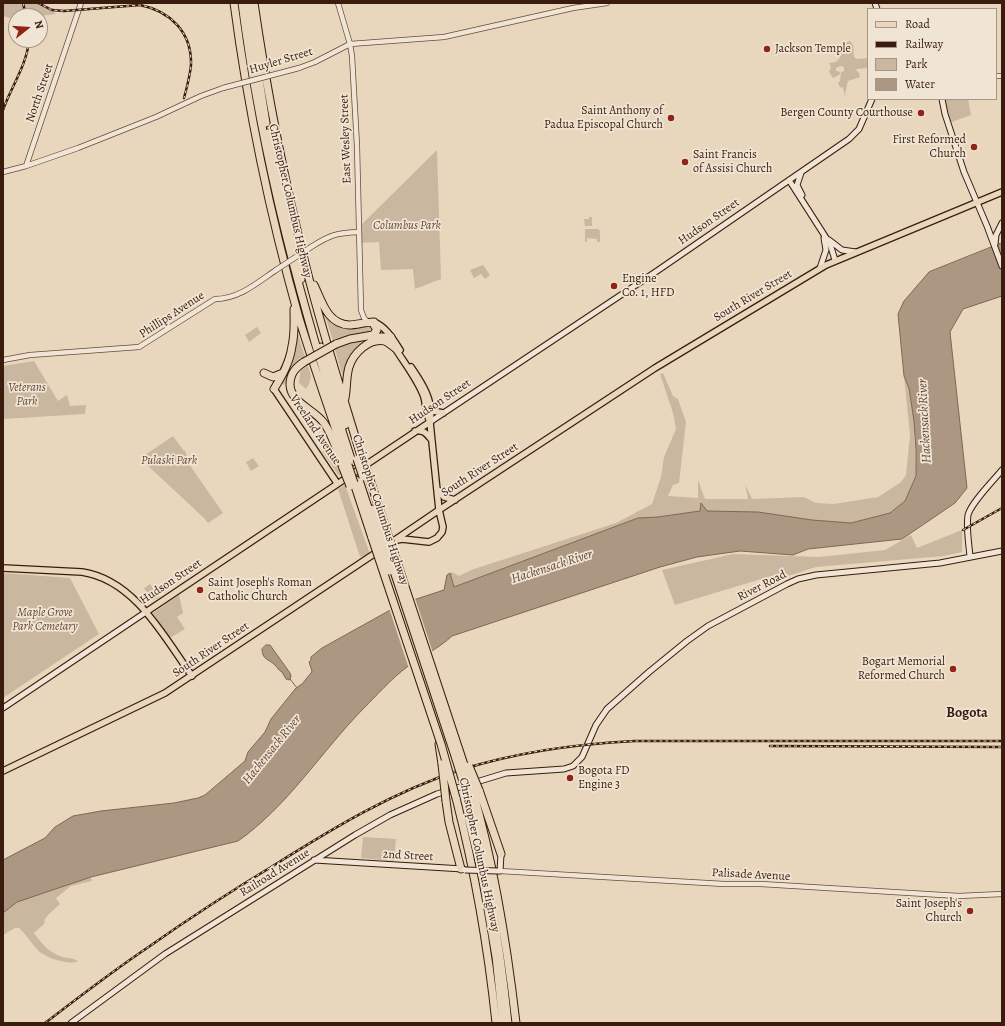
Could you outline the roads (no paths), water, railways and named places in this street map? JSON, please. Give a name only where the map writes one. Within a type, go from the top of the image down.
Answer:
[{"type":"highway","name":"Christopher Columbus Highway","points":[[234,3],[245,78],[275,226],[308,344],[352,462]]},
{"type":"highway","name":"Christopher Columbus Highway","points":[[242,3],[259,110],[283,225],[309,325],[358,480],[452,729],[481,849],[493,909],[502,963],[508,1023]]},
{"type":"highway","name":"Christopher Columbus Highway","points":[[246,3],[264,113],[291,238],[352,462]]},
{"type":"highway","name":"Christopher Columbus Highway","points":[[254,3],[272,116],[292,210],[306,268],[345,403],[352,462]]},
{"type":"highway","points":[[306,268],[327,313],[336,322],[349,325],[371,323],[377,328],[376,333],[367,337]]},
{"type":"highway","points":[[274,390],[283,373],[292,346],[295,300]]},
{"type":"highway","points":[[354,324],[359,321],[362,312]]},
{"type":"highway","points":[[358,480],[352,462],[331,436],[324,422],[294,397],[290,381],[292,373],[304,362],[336,344],[350,339],[389,336]]},
{"type":"highway","points":[[345,403],[349,367],[357,353],[366,345],[377,341],[387,342],[395,348]]},
{"type":"highway","points":[[264,373],[273,377],[283,373]]},
{"type":"highway","name":"Christopher Columbus Highway","points":[[358,480],[359,500],[379,533],[468,794],[488,848],[506,943],[516,1023]]},
{"type":"highway","name":"Christopher Columbus Highway","points":[[379,533],[437,732],[468,794],[496,957],[503,1023]]},
{"type":"highway","points":[[437,732],[449,822],[463,869]]},
{"type":"highway","name":"Christopher Columbus Highway","points":[[468,794],[471,861],[483,927],[496,1023]]},
{"type":"highway","points":[[468,794],[501,854]]},
{"type":"main road","name":"Hudson Street","points":[[3,708],[254,541],[337,483],[662,268],[854,135],[861,124],[872,100]]},
{"type":"main road","points":[[942,100],[964,172],[995,245],[1002,266]]},
{"type":"main road","points":[[802,171],[797,186],[804,198],[806,207]]},
{"type":"main road","points":[[789,180],[830,244],[835,260]]},
{"type":"main road","name":"South River Street","points":[[3,771],[148,702],[192,676],[439,510],[655,368],[820,268],[835,260],[1002,192]]},
{"type":"main road","points":[[987,226],[994,228],[1001,224]]},
{"type":"main road","points":[[995,245],[995,239],[1001,224]]},
{"type":"main road","points":[[823,233],[842,250],[856,252]]},
{"type":"main road","points":[[820,268],[826,250],[823,233]]},
{"type":"main road","points":[[371,323],[379,324],[385,328],[421,381],[428,396],[431,414],[430,422]]},
{"type":"main road","points":[[395,348],[421,390],[430,422],[439,510],[443,527],[440,536],[429,542],[402,539],[395,540]]},
{"type":"main road","name":"Vreeland Avenue","points":[[274,390],[337,483]]},
{"type":"main road","points":[[430,406],[433,410],[443,413]]},
{"type":"main road","points":[[415,432],[421,431],[432,440]]},
{"type":"main road","points":[[970,557],[968,516],[975,502],[1002,470]]},
{"type":"main road","points":[[437,488],[444,497],[455,500]]},
{"type":"main road","name":"River Road","points":[[582,757],[598,722],[607,709],[687,641],[719,619],[789,583],[816,575],[940,563],[1002,551]]},
{"type":"main road","points":[[3,568],[78,571],[94,574],[108,580],[118,586],[146,612],[192,676]]},
{"type":"main road","name":"Railroad Avenue","points":[[71,1023],[165,954],[372,824],[403,808],[437,794],[506,773],[564,770],[573,766],[582,757]]},
{"type":"main road","points":[[499,871],[501,854]]},
{"type":"main road","name":"2nd Street","points":[[314,860],[499,871]]},
{"type":"street","name":"North Street","points":[[26,166],[81,3]]},
{"type":"street","name":"East Wesley Street","points":[[338,3],[350,44],[357,146],[358,232],[362,312]]},
{"type":"street","name":"Huyler Street","points":[[3,172],[26,166],[93,142],[223,88],[299,68],[350,44],[444,37],[573,8],[607,3]]},
{"type":"street","name":"Phillips Avenue","points":[[3,360],[30,355],[139,347],[215,299],[227,298],[239,294],[322,240],[341,232],[358,232]]},
{"type":"street","points":[[362,312],[371,323]]},
{"type":"street","points":[[389,336],[395,348]]},
{"type":"street","name":"Palisade Avenue","points":[[499,871],[724,884],[761,884],[959,896],[1002,894]]},
{"type":"water","name":"Hackensack River","points":[[1002,243],[1002,296],[963,309],[950,332],[967,488],[955,503],[902,539],[808,549],[793,555],[740,551],[697,557],[660,567],[452,636],[407,667],[390,682],[363,709],[288,796],[256,827],[238,841],[91,877],[17,902],[3,913],[3,860],[45,838],[55,827],[73,816],[101,811],[174,803],[205,795],[245,761],[248,752],[265,732],[271,719],[296,688],[302,684],[311,673],[312,671],[309,662],[311,657],[322,648],[401,604],[444,590],[447,575],[450,573],[454,587],[638,518],[658,517],[700,511],[701,503],[707,511],[758,512],[812,520],[851,523],[890,513],[905,501],[916,476],[914,421],[909,388],[904,376],[898,314],[904,301],[929,272]]},
{"type":"water","points":[[266,645],[270,645],[290,673],[290,680],[286,679],[282,672],[263,655],[262,649]]},
{"type":"waterway","points":[[290,679],[297,688]]},
{"type":"railway","points":[[23,3],[24,8]]},
{"type":"railway","points":[[38,3],[52,10],[64,11],[140,5],[161,12],[177,25],[188,43],[191,69],[184,98]]},
{"type":"railway","points":[[3,110],[22,67],[28,48]]},
{"type":"railway","points":[[963,530],[1002,508]]},
{"type":"railway","points":[[45,1023],[137,955],[228,894],[298,850],[365,811],[411,789],[460,770],[503,758],[546,750],[590,744],[635,741],[1002,741]]},
{"type":"railway","points":[[770,746],[1002,747]]},
{"type":"place","name":"Jackson Temple","points":[[767,49]]},
{"type":"place","name":"Bergen County Courthouse","points":[[921,113]]},
{"type":"place","name":"Saint Anthony of Padua Episcopal Church","points":[[671,118]]},
{"type":"place","name":"First Reformed Church","points":[[974,147]]},
{"type":"place","name":"Saint Francis of Assisi Church","points":[[685,162]]},
{"type":"place","name":"Engine Co. 1, HFD","points":[[614,286]]},
{"type":"place","name":"Saint Joseph's Roman Catholic Church","points":[[200,590]]},
{"type":"place","name":"Bogart Memorial Reformed Church","points":[[953,669]]},
{"type":"place","name":"Bogota FD Engine 3","points":[[570,778]]},
{"type":"place","name":"Saint Joseph's Church","points":[[970,911]]},
{"type":"district","name":"Bogota","points":[[967,714]]},
{"type":"park label","name":"Columbus Park","points":[[407,226]]},
{"type":"park label","name":"Veterans Park","points":[[27,395]]},
{"type":"park label","name":"Pulaski Park","points":[[169,461]]},
{"type":"park label","name":"Maple Grove Park Cemetary","points":[[45,620]]}]
